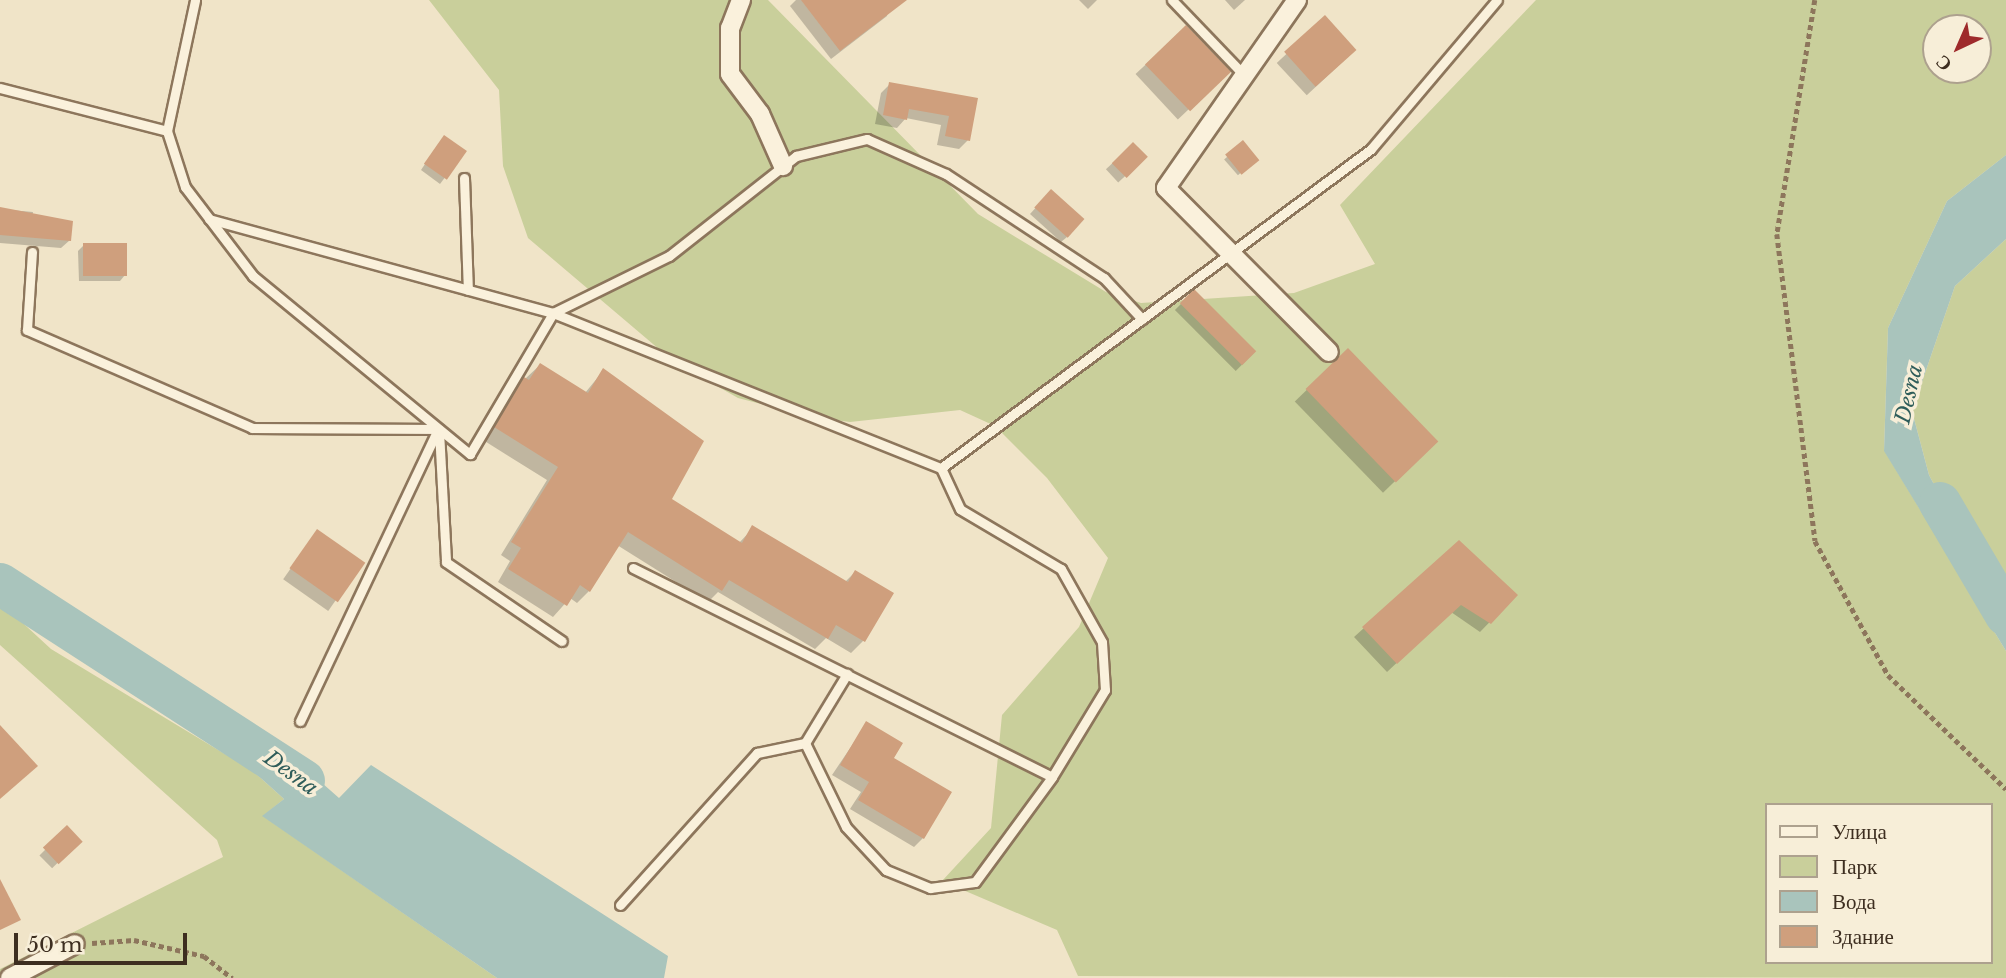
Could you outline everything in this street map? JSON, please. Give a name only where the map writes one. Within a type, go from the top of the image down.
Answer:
[{"type":"street","points":[[741,0],[730,28],[730,74],[760,114],[783,166]]},
{"type":"street","points":[[1297,0],[1242,74],[1166,188],[1229,255],[1329,352]]},
{"type":"street","points":[[10,978],[75,944]]},
{"type":"lane","points":[[195,0],[167,131],[185,187],[253,276],[470,454],[553,313],[668,256],[783,166],[838,142],[867,138],[946,174],[1104,278],[1142,319]]},
{"type":"lane","points":[[1172,0],[1242,74]]},
{"type":"lane","points":[[942,468],[1371,149],[1497,0]]},
{"type":"lane","points":[[0,88],[167,131]]},
{"type":"lane","points":[[464,178],[468,290]]},
{"type":"lane","points":[[209,219],[553,313],[942,468],[960,509],[1061,569],[1102,642],[1105,690],[1052,777],[975,882],[930,888],[886,870],[846,827],[805,743]]},
{"type":"lane","points":[[32,252],[27,330],[252,428],[438,429]]},
{"type":"lane","points":[[438,429],[446,562],[562,641]]},
{"type":"lane","points":[[300,721],[438,429]]},
{"type":"lane","points":[[633,568],[1052,777]]},
{"type":"lane","points":[[620,905],[757,753],[805,743],[847,674]]},
{"type":"path","points":[[1815,0],[1777,234],[1815,541],[1888,675],[2006,789]]},
{"type":"path","points":[[75,944],[134,940],[204,956],[232,978]]},
{"type":"green space","points":[[429,0],[768,0],[978,214],[1106,292],[1141,303],[1294,293],[1375,264],[1340,205],[1536,0],[2006,0],[2006,155],[1947,201],[1888,328],[1884,450],[2006,651],[2006,978],[1078,976],[1057,930],[942,881],[991,828],[1002,715],[1079,627],[1108,558],[1047,478],[995,426],[960,410],[850,422],[812,417],[738,398],[673,361],[528,238],[503,166],[499,90]]},
{"type":"green space","points":[[2006,239],[2006,620],[1929,475],[1912,411],[1955,286]]},
{"type":"green space","points":[[0,602],[51,649],[253,771],[284,799],[263,816],[497,978],[0,978],[0,969],[223,857],[217,840],[0,645]]},
{"type":"water","points":[[2006,155],[2006,239],[1955,286],[1912,411],[1929,475],[2006,620],[2006,651],[1884,451],[1888,328],[1947,201]]},
{"type":"water","points":[[262,730],[339,798],[371,765],[668,956],[664,978],[497,978],[262,816],[284,799],[253,771]]},
{"type":"building","points":[[801,0],[907,0],[840,51]]},
{"type":"building","points":[[1325,15],[1356,50],[1316,87],[1284,52]]},
{"type":"building","points":[[1186,25],[1231,72],[1190,111],[1145,65]]},
{"type":"building","points":[[889,82],[978,98],[970,141],[945,136],[949,116],[909,109],[907,120],[883,115]]},
{"type":"building","points":[[444,135],[467,151],[447,180],[424,164]]},
{"type":"building","points":[[1243,140],[1259,160],[1241,175],[1225,154]]},
{"type":"building","points":[[1133,142],[1148,157],[1127,178],[1112,163]]},
{"type":"building","points":[[1051,189],[1084,219],[1068,238],[1034,208]]},
{"type":"building","points":[[0,207],[73,221],[71,241],[0,235]]},
{"type":"building","points":[[83,243],[127,243],[127,276],[83,276]]},
{"type":"building","points":[[1194,289],[1256,351],[1242,365],[1180,303]]},
{"type":"building","points":[[1348,348],[1438,442],[1396,482],[1306,389]]},
{"type":"building","points":[[540,363],[588,393],[603,368],[704,441],[672,499],[742,543],[752,525],[848,582],[855,570],[894,593],[865,642],[836,625],[828,639],[729,580],[722,591],[628,532],[590,592],[580,585],[567,606],[508,569],[521,548],[511,542],[558,467],[494,427],[524,377],[529,380]]},
{"type":"building","points":[[317,529],[365,563],[338,602],[289,568]]},
{"type":"building","points":[[1459,540],[1518,595],[1491,624],[1461,605],[1397,664],[1362,627]]},
{"type":"building","points":[[866,721],[903,743],[894,758],[952,792],[924,839],[858,800],[869,782],[840,765]]},
{"type":"building","points":[[0,725],[38,766],[0,799]]},
{"type":"building","points":[[67,825],[83,842],[59,864],[43,848]]},
{"type":"building","points":[[0,879],[21,920],[0,930]]},
{"type":"waterway","name":"Desna","points":[[1940,503],[2006,615]]},
{"type":"waterway","name":"Desna","points":[[0,584],[304,781]]}]
